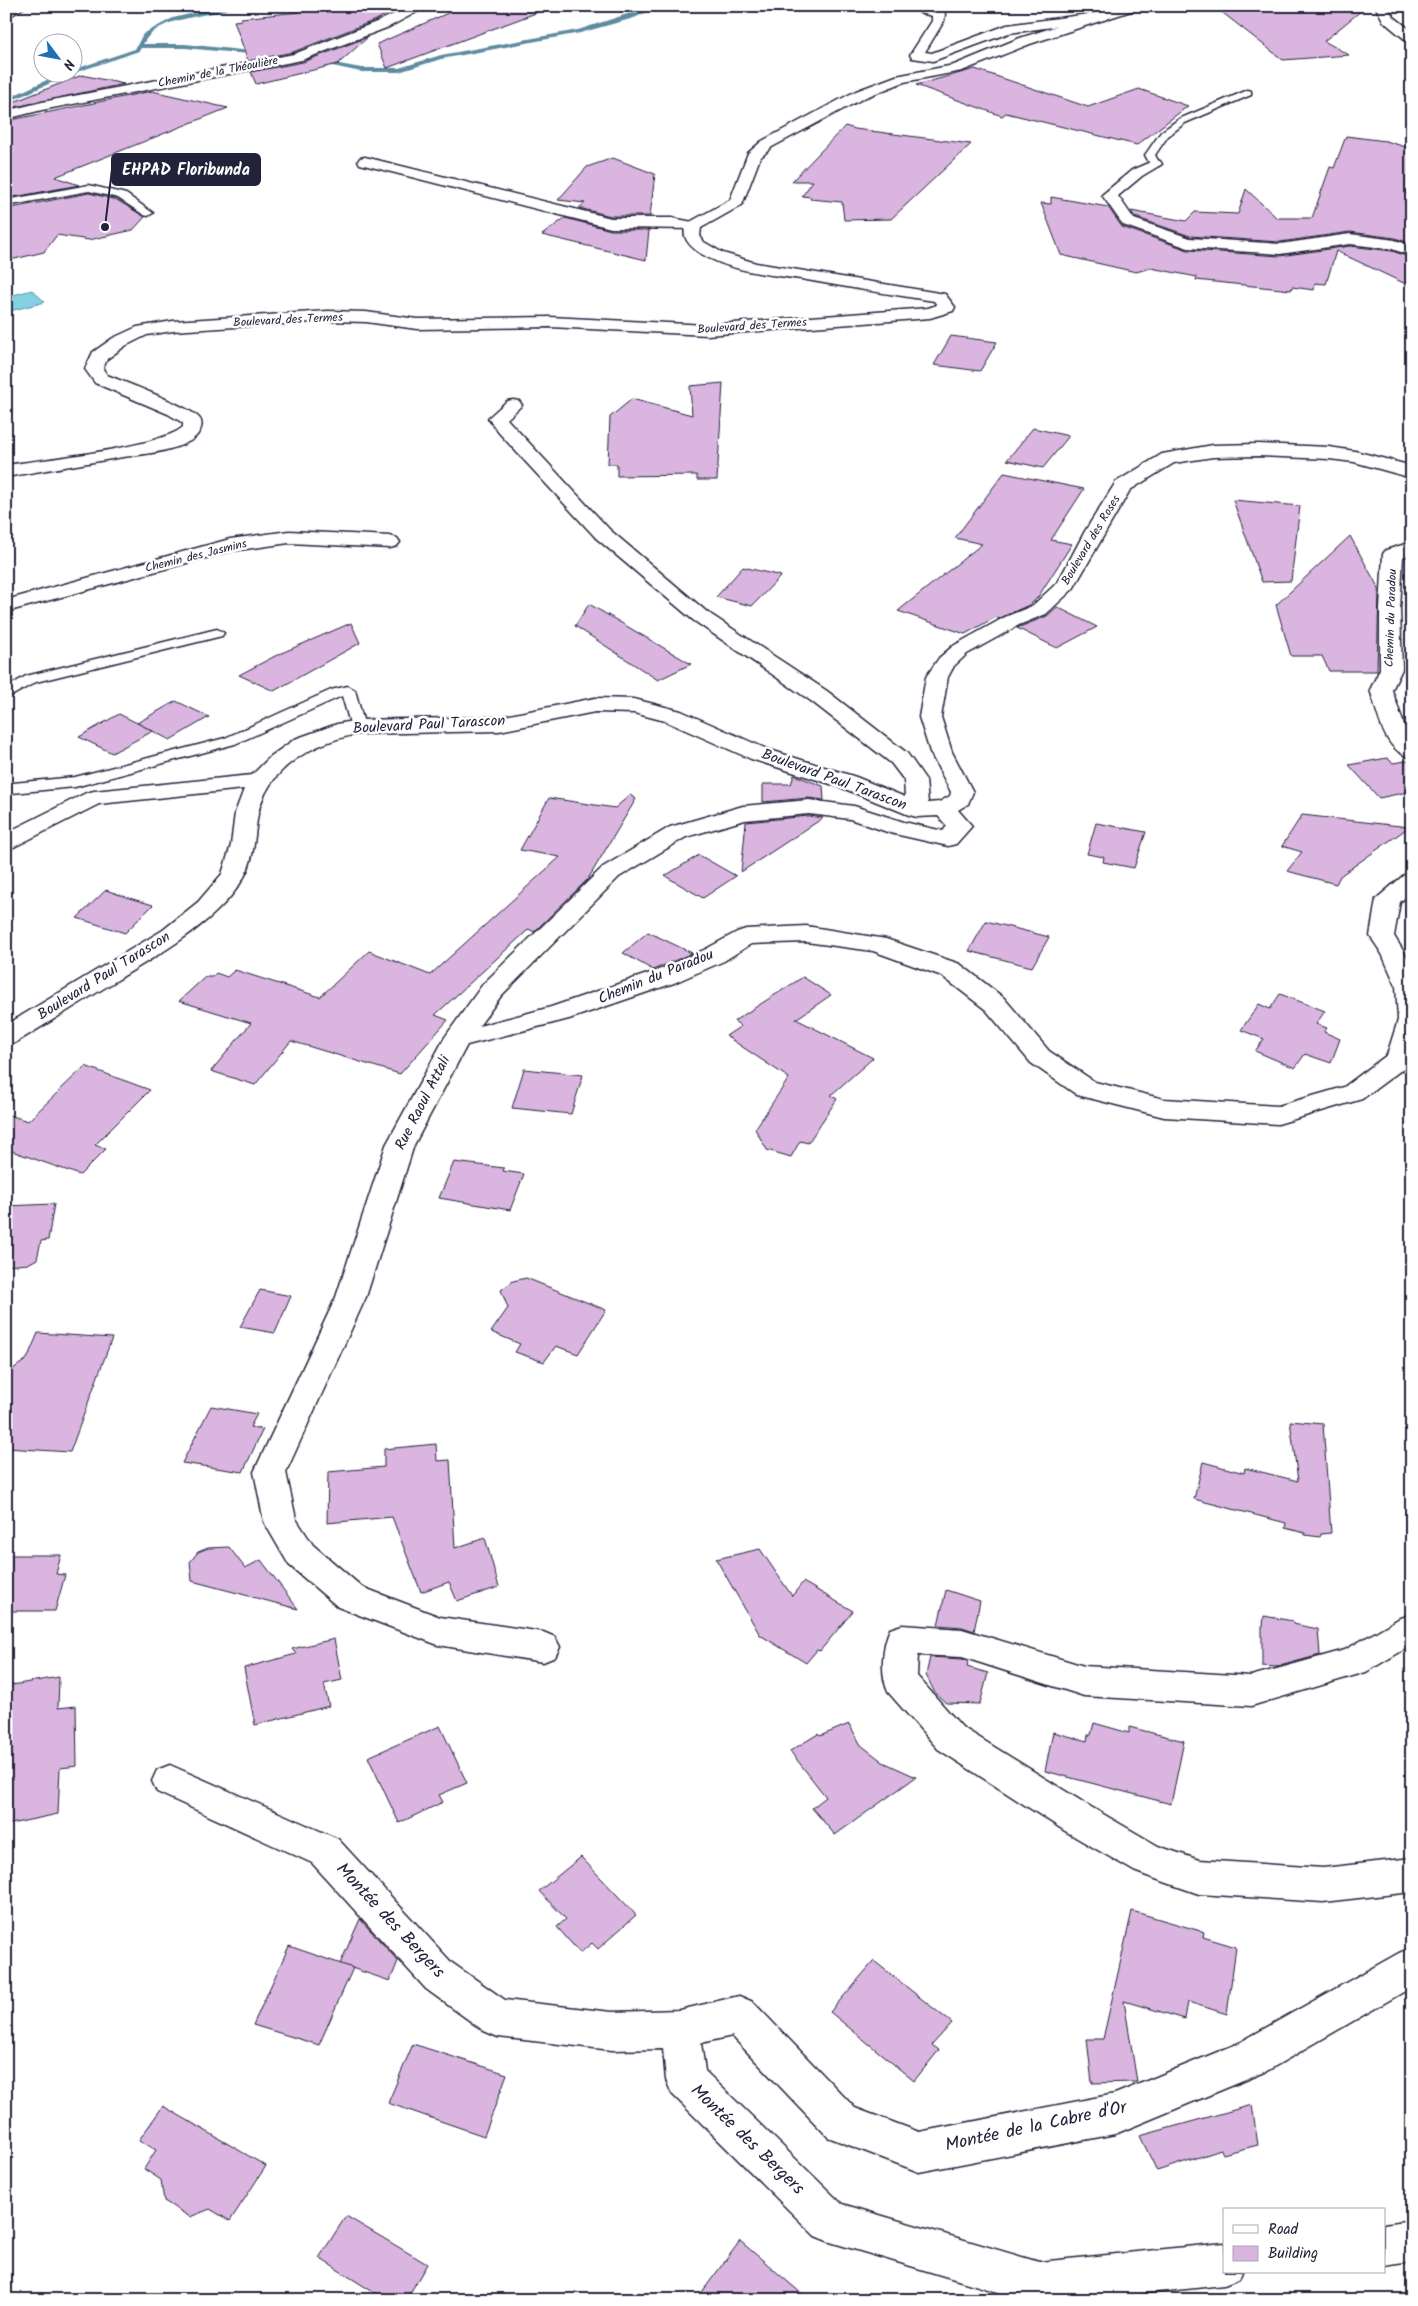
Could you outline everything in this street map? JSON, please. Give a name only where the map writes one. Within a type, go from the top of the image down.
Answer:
[{"type":"street","points":[[6,15],[20,6]]},
{"type":"street","name":"Chemin de la Théoulière","points":[[6,115],[42,106],[297,57],[384,24],[422,6]]},
{"type":"street","points":[[675,240],[694,233],[737,202],[753,156],[767,144],[853,98],[901,79],[957,68],[983,60],[1025,41],[1133,6]]},
{"type":"street","points":[[1382,6],[1389,19],[1412,38]]},
{"type":"street","points":[[924,10],[939,14],[938,21],[917,55],[933,57],[1007,29],[1104,16]]},
{"type":"street","points":[[365,161],[612,223],[627,225],[662,221],[694,233]]},
{"type":"street","points":[[1155,164],[1137,173],[1110,195],[1128,222],[1188,243],[1280,249],[1350,239],[1395,244],[1412,251]]},
{"type":"street","points":[[418,180],[657,239]]},
{"type":"street","name":"Boulevard des Termes","points":[[6,471],[156,446],[183,437],[192,430],[192,421],[174,410],[102,379],[94,369],[99,356],[119,342],[144,331],[173,326],[328,316],[366,317],[417,324],[550,322],[707,330],[930,313],[947,307],[939,297],[754,267],[717,256],[698,245],[694,233]]},
{"type":"street","points":[[513,406],[497,418],[603,534],[700,616],[819,696],[899,758],[915,780],[917,810]]},
{"type":"street","name":"Boulevard des Roses","points":[[944,809],[960,799],[962,792],[941,752],[930,717],[937,677],[946,662],[960,650],[1012,621],[1039,610],[1066,585],[1095,531],[1123,486],[1169,458],[1213,451],[1258,450],[1329,453],[1355,457],[1412,472]]},
{"type":"street","name":"Chemin des Jasmins","points":[[6,606],[230,545],[289,537],[390,542]]},
{"type":"street","name":"Chemin du Paradou","points":[[1412,548],[1393,554],[1390,609],[1390,669],[1381,690],[1399,742],[1412,751]]},
{"type":"street","name":"Boulevard Paul Tarascon","points":[[6,1037],[172,935],[207,907],[233,876],[243,845],[247,813],[259,781],[279,761],[303,744],[337,731],[358,727],[499,724],[596,705],[634,706],[674,716],[759,754],[848,782],[917,810],[944,809]]},
{"type":"street","points":[[6,842],[94,798],[259,781]]},
{"type":"street","name":"Rue Raoul Attali","points":[[543,1647],[438,1631],[350,1597],[301,1555],[280,1522],[270,1472],[350,1297],[400,1145],[458,1037],[492,990],[611,872],[678,832],[743,812],[809,807],[854,813],[898,828],[948,838],[960,826],[944,809]]},
{"type":"street","name":"Chemin du Paradou","points":[[458,1037],[474,1036],[560,1013],[630,989],[715,955],[746,937],[806,934],[877,944],[951,970],[995,1004],[1040,1056],[1086,1089],[1164,1108],[1278,1115],[1353,1093],[1399,1059],[1411,1020],[1409,986],[1394,954],[1382,936],[1388,899],[1412,880]]},
{"type":"street","points":[[1412,1628],[1354,1662],[1251,1691],[1084,1681],[962,1643],[902,1639],[900,1681],[950,1738],[1078,1819],[1147,1859],[1199,1877],[1304,1884],[1323,1885],[1412,1875]]},
{"type":"street","name":"Montée des Bergers","points":[[170,1781],[325,1851],[439,1976],[498,2018],[612,2032],[680,2029],[686,2080],[830,2221],[1039,2283],[1223,2264]]},
{"type":"street","name":"Montée de la Cabre d'Or","points":[[680,2029],[739,2015],[842,2123],[919,2152],[1115,2114],[1251,2058],[1412,1966]]},
{"type":"street","points":[[1386,2245],[1412,2241]]},
{"type":"lane","points":[[1155,164],[1150,155],[1164,134],[1182,121],[1248,93]]},
{"type":"lane","points":[[6,203],[89,188],[122,196],[148,213]]},
{"type":"lane","points":[[6,695],[31,679],[217,633]]},
{"type":"lane","points":[[6,786],[12,788],[75,782],[230,741],[336,692],[348,690],[358,727]]},
{"type":"water","points":[[32,290],[45,302],[6,312],[6,297]]},
{"type":"building","points":[[297,6],[402,6],[378,19],[293,52],[248,61],[234,21],[242,20],[241,18],[299,12]]},
{"type":"building","points":[[464,6],[543,6],[544,10],[387,68],[377,44]]},
{"type":"building","points":[[1214,6],[1367,6],[1324,41],[1349,55],[1283,60]]},
{"type":"building","points":[[368,37],[338,64],[256,84],[251,72],[303,62]]},
{"type":"building","points":[[975,69],[1088,107],[1139,89],[1188,106],[1137,145],[1006,113],[1002,116],[916,85]]},
{"type":"building","points":[[82,75],[124,84],[6,109],[6,105],[64,82],[82,82]]},
{"type":"building","points":[[152,91],[228,108],[55,177],[79,185],[14,197],[10,194],[6,195],[6,121]]},
{"type":"building","points":[[845,126],[855,129],[971,144],[891,219],[844,220],[842,202],[810,199],[811,197],[802,196],[813,181],[792,181]]},
{"type":"building","points":[[1346,136],[1386,141],[1412,149],[1412,244],[1395,238],[1350,232],[1280,242],[1190,236],[1135,217],[1131,211],[1186,221],[1195,212],[1238,214],[1246,189],[1277,218],[1312,218],[1330,167],[1334,168]]},
{"type":"building","points":[[613,158],[655,174],[650,216],[611,216],[579,208],[585,203],[558,200],[587,167]]},
{"type":"building","points":[[89,193],[117,200],[145,217],[133,230],[89,240],[57,235],[44,252],[6,261],[6,209]]},
{"type":"building","points":[[1051,197],[1108,207],[1122,227],[1188,250],[1280,256],[1350,246],[1392,251],[1412,258],[1412,287],[1336,251],[1326,284],[1315,283],[1314,290],[1292,287],[1291,290],[1196,280],[1197,277],[1151,268],[1136,272],[1061,255],[1041,203],[1051,204]]},
{"type":"building","points":[[565,218],[611,230],[649,230],[646,260],[542,235]]},
{"type":"building","points":[[951,336],[997,342],[980,371],[934,365]]},
{"type":"building","points":[[723,383],[717,480],[697,480],[697,475],[617,476],[617,464],[608,464],[610,417],[632,399],[692,415],[690,386]]},
{"type":"building","points":[[1033,428],[1069,436],[1043,468],[1007,460]]},
{"type":"building","points":[[1004,473],[1084,489],[1051,540],[1072,544],[1038,597],[1031,604],[998,619],[996,617],[965,634],[898,611],[982,544],[955,538]]},
{"type":"building","points":[[1233,500],[1300,506],[1291,581],[1262,582]]},
{"type":"building","points":[[1350,536],[1379,589],[1377,671],[1329,671],[1322,656],[1291,656],[1276,605]]},
{"type":"building","points":[[743,567],[781,576],[752,606],[716,597]]},
{"type":"building","points":[[589,604],[691,664],[658,680],[575,626]]},
{"type":"building","points":[[1057,607],[1097,627],[1057,648],[1017,628],[1047,616]]},
{"type":"building","points":[[351,623],[360,643],[274,691],[239,675],[277,655]]},
{"type":"building","points":[[176,701],[209,717],[170,740],[137,723]]},
{"type":"building","points":[[119,714],[153,731],[112,753],[79,737]]},
{"type":"building","points":[[1387,758],[1393,763],[1412,760],[1412,791],[1379,798],[1349,765]]},
{"type":"building","points":[[794,775],[823,786],[824,800],[809,798],[763,802],[763,784],[791,784]]},
{"type":"building","points":[[630,795],[636,799],[588,879],[534,932],[529,929],[435,1015],[448,1020],[400,1074],[291,1041],[255,1085],[211,1071],[251,1023],[179,1001],[205,977],[212,977],[216,973],[227,977],[235,970],[320,997],[369,951],[430,975],[560,857],[520,850],[549,798],[615,808]]},
{"type":"building","points":[[1302,815],[1409,827],[1340,876],[1336,884],[1287,871],[1302,852],[1282,846]]},
{"type":"building","points":[[809,816],[823,818],[741,872],[746,822]]},
{"type":"building","points":[[1096,823],[1146,832],[1134,868],[1103,862],[1104,857],[1087,854]]},
{"type":"building","points":[[699,855],[736,876],[703,898],[665,876]]},
{"type":"building","points":[[106,890],[153,905],[125,933],[77,918]]},
{"type":"building","points":[[986,921],[1049,937],[1032,967],[969,951]]},
{"type":"building","points":[[648,932],[692,953],[653,970],[623,953]]},
{"type":"building","points":[[803,977],[831,995],[796,1019],[873,1058],[831,1095],[837,1099],[808,1143],[800,1141],[791,1157],[767,1150],[755,1129],[789,1078],[726,1036],[741,1026],[734,1021]]},
{"type":"building","points":[[1280,994],[1325,1011],[1316,1024],[1327,1028],[1324,1032],[1340,1039],[1331,1063],[1305,1054],[1295,1068],[1255,1051],[1264,1039],[1241,1030],[1259,1004],[1270,1009]]},
{"type":"building","points":[[85,1066],[150,1090],[95,1145],[106,1149],[80,1175],[6,1149],[6,1114],[28,1121]]},
{"type":"building","points":[[524,1069],[583,1075],[571,1114],[512,1108]]},
{"type":"building","points":[[454,1162],[504,1168],[503,1171],[524,1174],[510,1210],[439,1198]]},
{"type":"building","points":[[54,1204],[48,1240],[41,1241],[37,1259],[28,1264],[6,1266],[6,1206]]},
{"type":"building","points":[[526,1278],[606,1310],[578,1354],[556,1346],[544,1362],[515,1352],[520,1344],[491,1332],[508,1308],[501,1290],[513,1281]]},
{"type":"building","points":[[260,1290],[291,1296],[275,1333],[240,1327]]},
{"type":"building","points":[[38,1333],[112,1338],[70,1452],[6,1448],[6,1413],[11,1402],[6,1394],[6,1374],[27,1359]]},
{"type":"building","points":[[211,1406],[257,1414],[250,1427],[263,1429],[243,1472],[182,1463]]},
{"type":"building","points":[[1290,1421],[1323,1424],[1331,1533],[1321,1534],[1320,1537],[1305,1535],[1305,1533],[1285,1528],[1286,1523],[1194,1499],[1203,1462],[1244,1473],[1245,1468],[1298,1481]]},
{"type":"building","points":[[436,1444],[437,1461],[450,1460],[455,1548],[485,1538],[499,1587],[457,1601],[449,1582],[421,1592],[392,1517],[327,1523],[328,1472],[384,1467],[384,1449]]},
{"type":"building","points":[[229,1547],[245,1568],[261,1560],[298,1609],[192,1581],[190,1562],[198,1552],[208,1548]]},
{"type":"building","points":[[760,1549],[792,1596],[803,1582],[853,1611],[820,1651],[817,1650],[806,1663],[760,1635],[716,1559]]},
{"type":"building","points":[[6,1555],[61,1555],[56,1574],[65,1575],[55,1611],[6,1611]]},
{"type":"building","points":[[946,1590],[980,1601],[974,1631],[962,1627],[938,1625]]},
{"type":"building","points":[[1264,1616],[1293,1621],[1293,1624],[1318,1629],[1320,1655],[1276,1667],[1262,1666],[1262,1626]]},
{"type":"building","points":[[334,1639],[342,1680],[324,1684],[329,1706],[255,1725],[244,1668],[296,1654],[292,1649]]},
{"type":"building","points":[[930,1657],[962,1659],[968,1661],[967,1667],[988,1673],[980,1704],[946,1703],[935,1693],[926,1675]]},
{"type":"building","points":[[59,1677],[58,1708],[76,1706],[77,1766],[60,1768],[58,1814],[6,1825],[6,1686]]},
{"type":"building","points":[[1094,1723],[1129,1733],[1129,1727],[1184,1741],[1171,1804],[1045,1771],[1053,1732],[1087,1741],[1088,1735],[1091,1735]]},
{"type":"building","points":[[849,1724],[861,1745],[883,1762],[916,1777],[835,1835],[812,1808],[826,1797],[790,1751],[818,1734],[820,1736]]},
{"type":"building","points":[[440,1726],[467,1783],[439,1795],[443,1802],[399,1823],[368,1757]]},
{"type":"building","points":[[581,1857],[636,1915],[598,1949],[592,1943],[580,1953],[557,1927],[566,1919],[539,1891]]},
{"type":"building","points":[[1132,1911],[1204,1932],[1203,1937],[1236,1947],[1227,2014],[1188,2002],[1185,2019],[1124,2001],[1137,2082],[1092,2083],[1087,2039],[1103,2039]]},
{"type":"building","points":[[360,1919],[398,1961],[390,1981],[340,1964]]},
{"type":"building","points":[[289,1946],[353,1968],[319,2045],[253,2025]]},
{"type":"building","points":[[874,1961],[952,2023],[932,2045],[939,2050],[914,2081],[830,2012]]},
{"type":"building","points":[[413,2044],[507,2074],[484,2136],[388,2103]]},
{"type":"building","points":[[1252,2105],[1258,2145],[1223,2154],[1221,2150],[1157,2171],[1140,2136]]},
{"type":"building","points":[[163,2106],[266,2166],[230,2221],[210,2209],[190,2217],[164,2201],[161,2180],[144,2169],[156,2150],[139,2140]]},
{"type":"building","points":[[346,2216],[427,2264],[406,2300],[386,2300],[319,2258]]},
{"type":"building","points":[[740,2241],[766,2263],[809,2300],[696,2300]]},
{"type":"waterway","points":[[139,46],[145,35],[175,19],[232,6]]},
{"type":"waterway","points":[[307,60],[361,70],[393,71],[441,57],[578,32],[605,25],[658,6]]},
{"type":"waterway","points":[[82,69],[137,50],[139,46]]},
{"type":"waterway","points":[[139,46],[185,46],[279,56]]},
{"type":"waterway","points":[[6,101],[48,82]]},
{"type":"place","name":"EHPAD Floribunda","points":[[105,227]]}]
